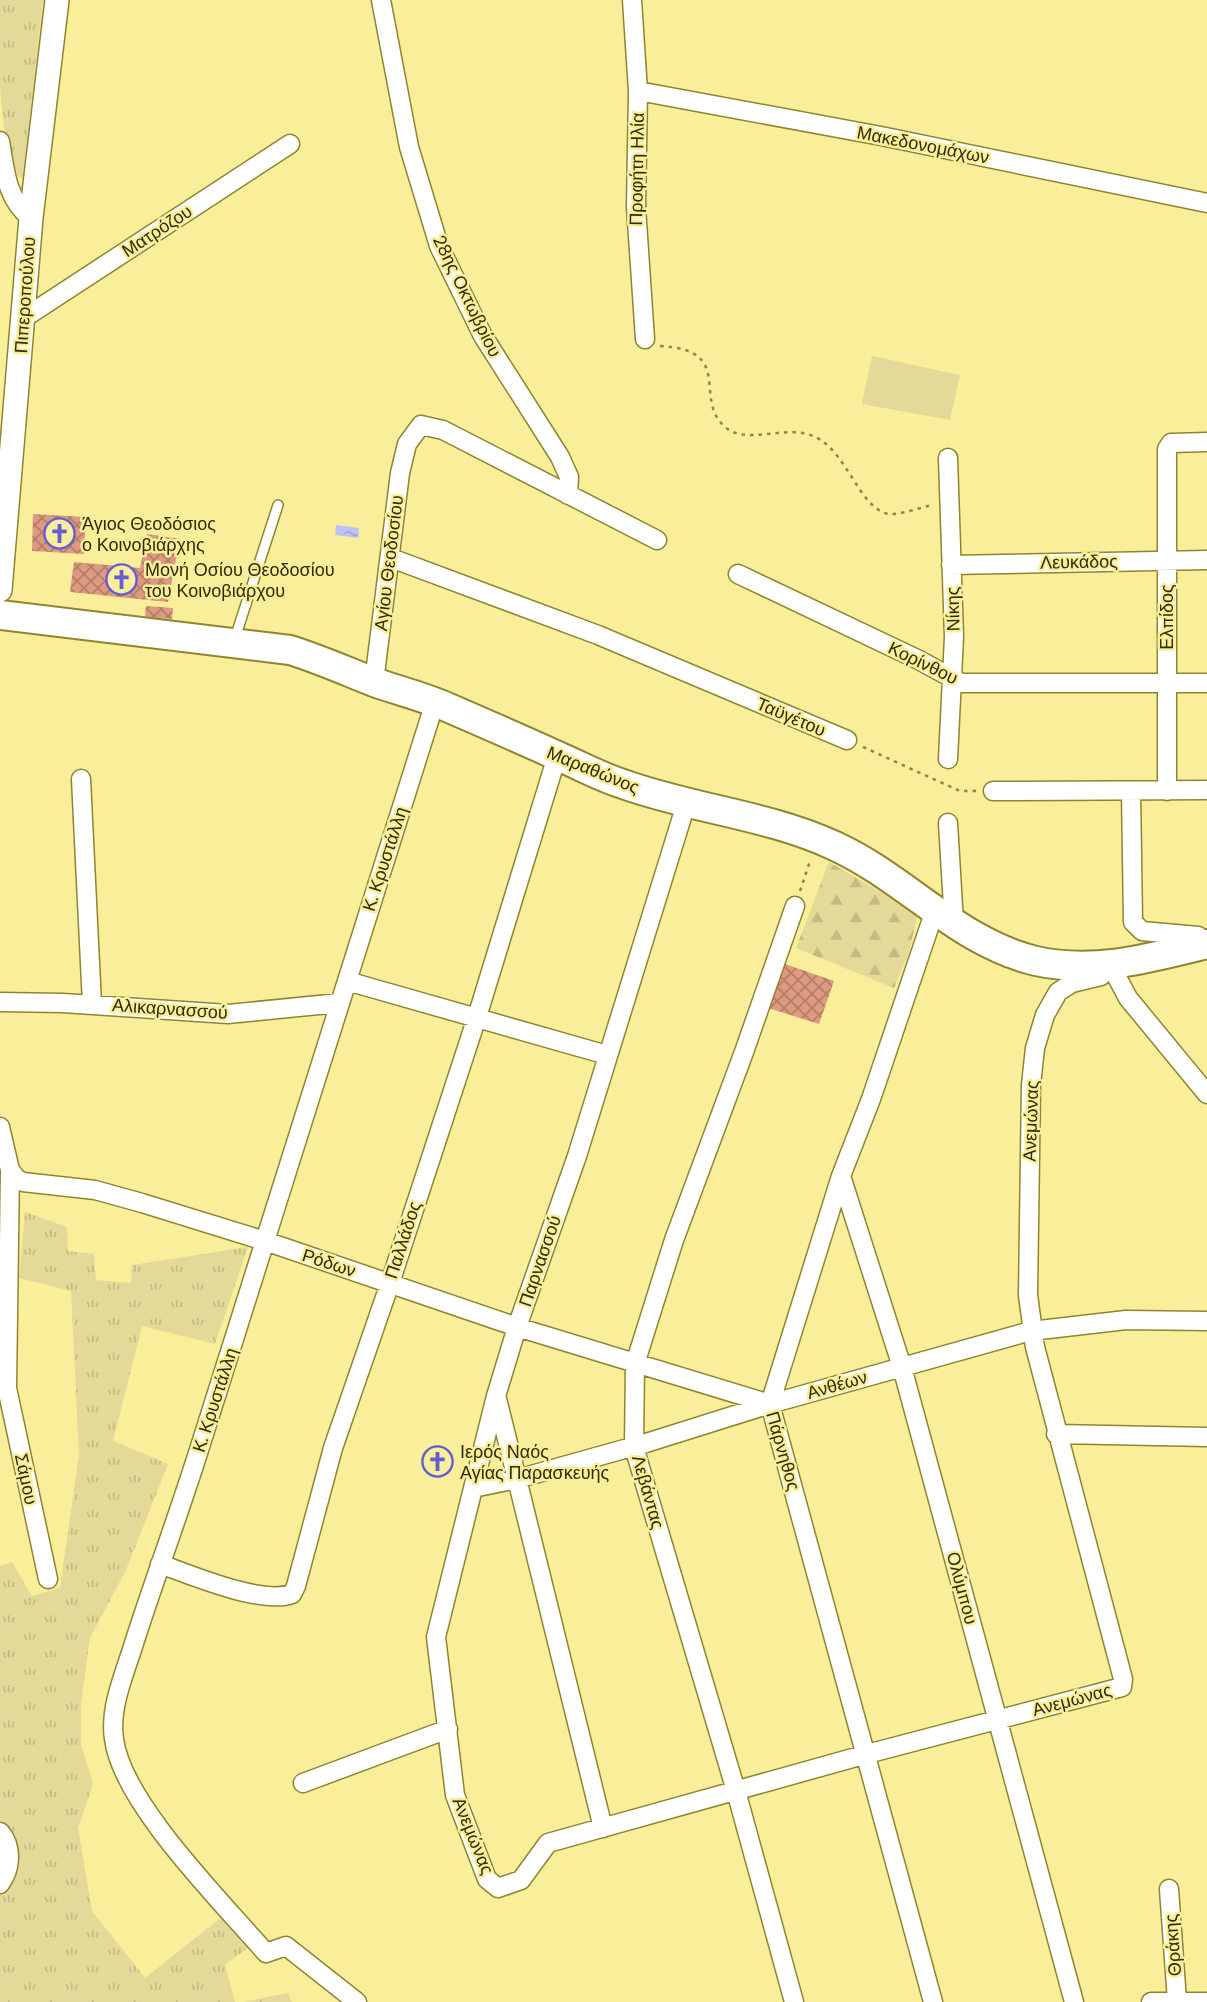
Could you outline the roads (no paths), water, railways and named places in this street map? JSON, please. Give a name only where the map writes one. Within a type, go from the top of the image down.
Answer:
[{"type":"main road","name":"Μαραθώνος","points":[[0,615],[290,650],[435,702],[624,785],[819,839],[865,862],[944,916],[1007,952],[1037,961],[1111,966],[1205,944]]},
{"type":"street","name":"Πιπεροπούλου","points":[[0,590],[31,218],[57,0]]},
{"type":"street","name":"28ης Οκτωβρίου","points":[[381,0],[409,148],[439,246],[483,336],[560,457],[569,477],[568,495]]},
{"type":"street","name":"Προφήτη Ηλία","points":[[632,0],[638,91],[636,207],[645,339]]},
{"type":"street","name":"Μακεδονομάχων","points":[[638,91],[895,139],[1207,203]]},
{"type":"street","points":[[0,141],[9,189],[15,202],[31,218]]},
{"type":"street","name":"Ματρόζου","points":[[24,318],[289,144]]},
{"type":"street","name":"Αγίου Θεοδοσίου","points":[[374,682],[400,473],[407,444],[421,425],[443,430],[568,495]]},
{"type":"street","name":"Ελπίδος","points":[[1167,791],[1169,444],[1207,442]]},
{"type":"street","name":"Νίκης","points":[[947,458],[954,637],[948,760]]},
{"type":"street","points":[[568,495],[657,540]]},
{"type":"street","name":"Ταϋγέτου","points":[[391,558],[598,635],[847,740]]},
{"type":"street","name":"Λευκάδος","points":[[951,565],[1207,560]]},
{"type":"street","name":"Κορίνθου","points":[[738,574],[919,660],[961,683],[1207,683]]},
{"type":"street","name":"Κ. Κρυστάλλη","points":[[356,2002],[286,1946],[266,1953],[157,1825],[120,1761],[114,1741],[115,1711],[435,702]]},
{"type":"street","name":"Παλλάδος","points":[[160,1564],[245,1591],[276,1597],[292,1594],[303,1566],[333,1448],[477,1017],[557,755]]},
{"type":"street","points":[[81,779],[92,1004]]},
{"type":"street","points":[[993,791],[1207,790]]},
{"type":"street","points":[[1130,791],[1133,922],[1142,931],[1198,936],[1205,944]]},
{"type":"street","name":"Παρνασσού","points":[[448,1729],[436,1637],[496,1395],[577,1156],[687,802]]},
{"type":"street","points":[[944,916],[948,822]]},
{"type":"street","name":"Λεβάντας","points":[[793,2002],[736,1791],[634,1447],[635,1364],[674,1240],[795,906]]},
{"type":"street","name":"Πάρνηθος","points":[[933,2002],[770,1404],[841,1176],[944,916]]},
{"type":"street","points":[[1111,966],[1128,998],[1207,1094]]},
{"type":"street","name":"Ανεμώνας","points":[[448,1729],[455,1795],[487,1879],[498,1888],[521,1880],[548,1843],[867,1754],[1122,1687],[1123,1679],[1056,1434],[1031,1331],[1028,1295],[1031,1085],[1035,1048],[1048,1008],[1058,992],[1072,983],[1101,976],[1111,966]]},
{"type":"street","points":[[347,981],[607,1055]]},
{"type":"street","name":"Αλικαρνασσού","points":[[0,1002],[92,1004],[228,1014],[339,1003]]},
{"type":"street","name":"Σάμου","points":[[0,1127],[10,1170],[7,1388],[48,1579]]},
{"type":"street","name":"Ρόδων","points":[[10,1170],[16,1178],[27,1182],[95,1190],[169,1211],[517,1327],[770,1404]]},
{"type":"street","name":"Ολύμπου","points":[[841,1176],[902,1367],[1074,2002]]},
{"type":"street","name":"Ανθέων","points":[[473,1488],[517,1479],[634,1447],[770,1404],[1031,1331],[1126,1320],[1207,1321]]},
{"type":"street","points":[[496,1395],[603,1828]]},
{"type":"street","points":[[1056,1434],[1207,1437]]},
{"type":"street","points":[[303,1783],[448,1729]]},
{"type":"street","points":[[0,1832],[7,1843],[9,1865],[0,1884]]},
{"type":"street","name":"Θράκης","points":[[1169,1889],[1177,2001]]},
{"type":"street","points":[[1151,2002],[1207,2002]]},
{"type":"lane","points":[[233,643],[278,505]]},
{"type":"water","points":[[336,525],[359,528],[358,538],[335,535]]},
{"type":"place","name":"Άγιος Θεοδόσιος ο Κοινοβιάρχης","points":[[59,534]]},
{"type":"place","name":"Μονή Οσίου Θεοδοσίου του Κοινοβιάρχου","points":[[122,580]]},
{"type":"place","name":"Ιερός Ναός Αγίας Παρασκευής","points":[[437,1462]]}]
